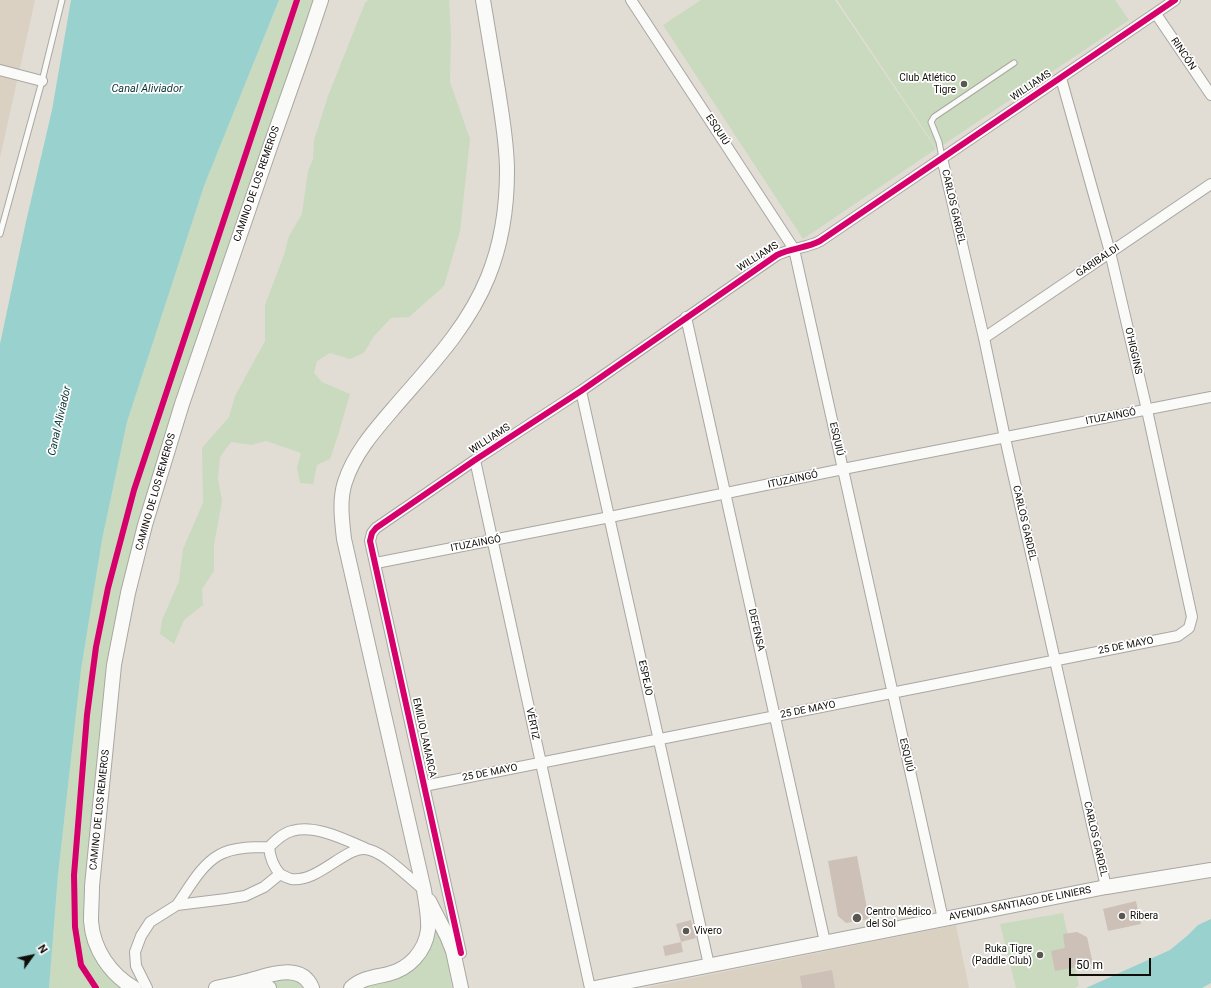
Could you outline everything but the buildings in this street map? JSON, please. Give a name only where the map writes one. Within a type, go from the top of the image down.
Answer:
[{"type":"main road","name":"CAMINO DE LOS REMEROS","points":[[134,988],[114,974],[103,959],[96,942],[91,922],[92,886],[114,665],[128,592],[145,525],[167,452],[267,154],[321,0]]},
{"type":"main road","points":[[351,988],[357,982],[404,968],[420,952],[425,942],[428,930],[424,890],[344,539],[341,510],[344,483],[357,455],[377,428],[443,352],[463,325],[488,277],[495,256],[505,203],[507,171],[505,134],[483,0]]},
{"type":"main road","name":"AVENIDA SANTIAGO DE LINIERS","points":[[594,988],[1106,887],[1211,870]]},
{"type":"main road","points":[[424,890],[453,951],[461,988]]},
{"type":"main road","points":[[216,988],[246,982],[282,972],[292,972],[304,978],[310,982],[312,988]]},
{"type":"main road","points":[[246,982],[269,988]]},
{"type":"street","name":"ESQUIÚ","points":[[631,0],[794,249],[943,919]]},
{"type":"street","name":"WILLIAMS","points":[[376,528],[474,460],[581,390],[777,255],[794,249],[811,246],[820,241],[1175,0]]},
{"type":"street","name":"RINCÓN","points":[[1156,14],[1211,95]]},
{"type":"street","points":[[0,70],[42,81]]},
{"type":"street","name":"O'HIGGINS","points":[[1061,78],[1110,252],[1147,410],[1192,617],[1189,628]]},
{"type":"street","name":"CARLOS GARDEL","points":[[942,158],[984,338],[1106,887]]},
{"type":"street","name":"GARIBALDI","points":[[984,338],[1211,184]]},
{"type":"street","name":"DEFENSA","points":[[686,317],[825,942]]},
{"type":"street","name":"ESPEJO","points":[[581,390],[708,965]]},
{"type":"street","name":"ITUZAINGÓ","points":[[376,563],[1211,397]]},
{"type":"street","name":"VÉRTIZ","points":[[474,460],[590,988]]},
{"type":"street","name":"EMILIO LAMARCA","points":[[376,528],[372,533],[370,541],[461,953]]},
{"type":"street","name":"25 DE MAYO","points":[[424,786],[1178,636],[1189,628]]},
{"type":"street","points":[[147,988],[136,966],[136,952],[141,936],[150,922],[177,905],[207,865],[219,855],[250,847],[269,847],[276,840],[291,831],[304,830],[321,832],[337,836],[382,856],[424,890]]},
{"type":"street","points":[[269,847],[270,858],[275,868],[280,874],[290,879],[301,879],[314,875],[354,851],[362,848],[369,850]]},
{"type":"street","points":[[177,905],[245,896],[264,887],[280,874]]},
{"type":"lane","points":[[0,234],[42,81],[62,0]]},
{"type":"lane","points":[[942,158],[939,142],[931,122],[934,117],[1014,63]]},
{"type":"shaded area","points":[[0,0],[35,0],[0,158]]},
{"type":"shaded area","points":[[956,925],[969,988],[643,988]]},
{"type":"green space","points":[[279,0],[314,0],[174,409],[111,644],[88,933],[124,988],[49,988],[58,875],[81,670],[102,540],[127,422],[204,186]]},
{"type":"green space","points":[[368,0],[449,0],[451,35],[450,82],[470,139],[460,231],[444,286],[409,317],[391,318],[374,336],[364,353],[350,359],[330,353],[317,361],[314,373],[322,382],[350,394],[330,459],[317,465],[313,484],[300,483],[297,468],[301,453],[266,441],[252,445],[231,442],[220,457],[218,479],[222,501],[214,545],[214,571],[202,589],[203,605],[184,620],[174,644],[160,634],[162,620],[179,581],[183,549],[203,503],[202,448],[229,417],[235,396],[265,341],[265,305],[284,255],[289,236],[302,214],[308,171],[313,159],[314,140],[328,96],[365,3]]},
{"type":"green space","points":[[701,0],[835,0],[936,149],[803,239],[663,25]]},
{"type":"green space","name":"Club Atlético Tigre","points":[[837,0],[1115,0],[1129,20],[937,149]]},
{"type":"green space","name":"Ruka Tigre (Paddle Club)","points":[[1063,913],[1079,986],[1075,988],[1016,988],[1000,924]]},
{"type":"green space","points":[[437,927],[445,946],[452,988],[357,988],[390,977],[432,930]]},
{"type":"green space","points":[[271,978],[300,980],[306,988],[276,988],[270,982]]},
{"type":"water","name":"Canal Aliviador","points":[[71,0],[279,0],[204,186],[127,422],[102,540],[81,670],[58,875],[49,988],[0,988],[0,344],[52,110]]},
{"type":"water","points":[[1211,919],[1211,983],[1202,988],[1086,988],[1170,950],[1198,925]]},
{"type":"cycle path","points":[[96,988],[81,965],[75,927],[74,875],[87,715],[96,647],[108,588],[134,490],[297,0]]},
{"type":"cycle path","points":[[461,953],[370,541],[372,533],[376,528],[475,460],[581,391],[777,255],[820,241],[1175,0]]},
{"type":"place","name":"Club Atlético Tigre","points":[[964,84]]},
{"type":"place","name":"Ribera","points":[[1122,916]]},
{"type":"place","name":"Centro Médico del Sol","points":[[857,918]]},
{"type":"place","name":"Vivero","points":[[686,931]]},
{"type":"place","name":"Ruka Tigre (Paddle Club)","points":[[1040,955]]}]
